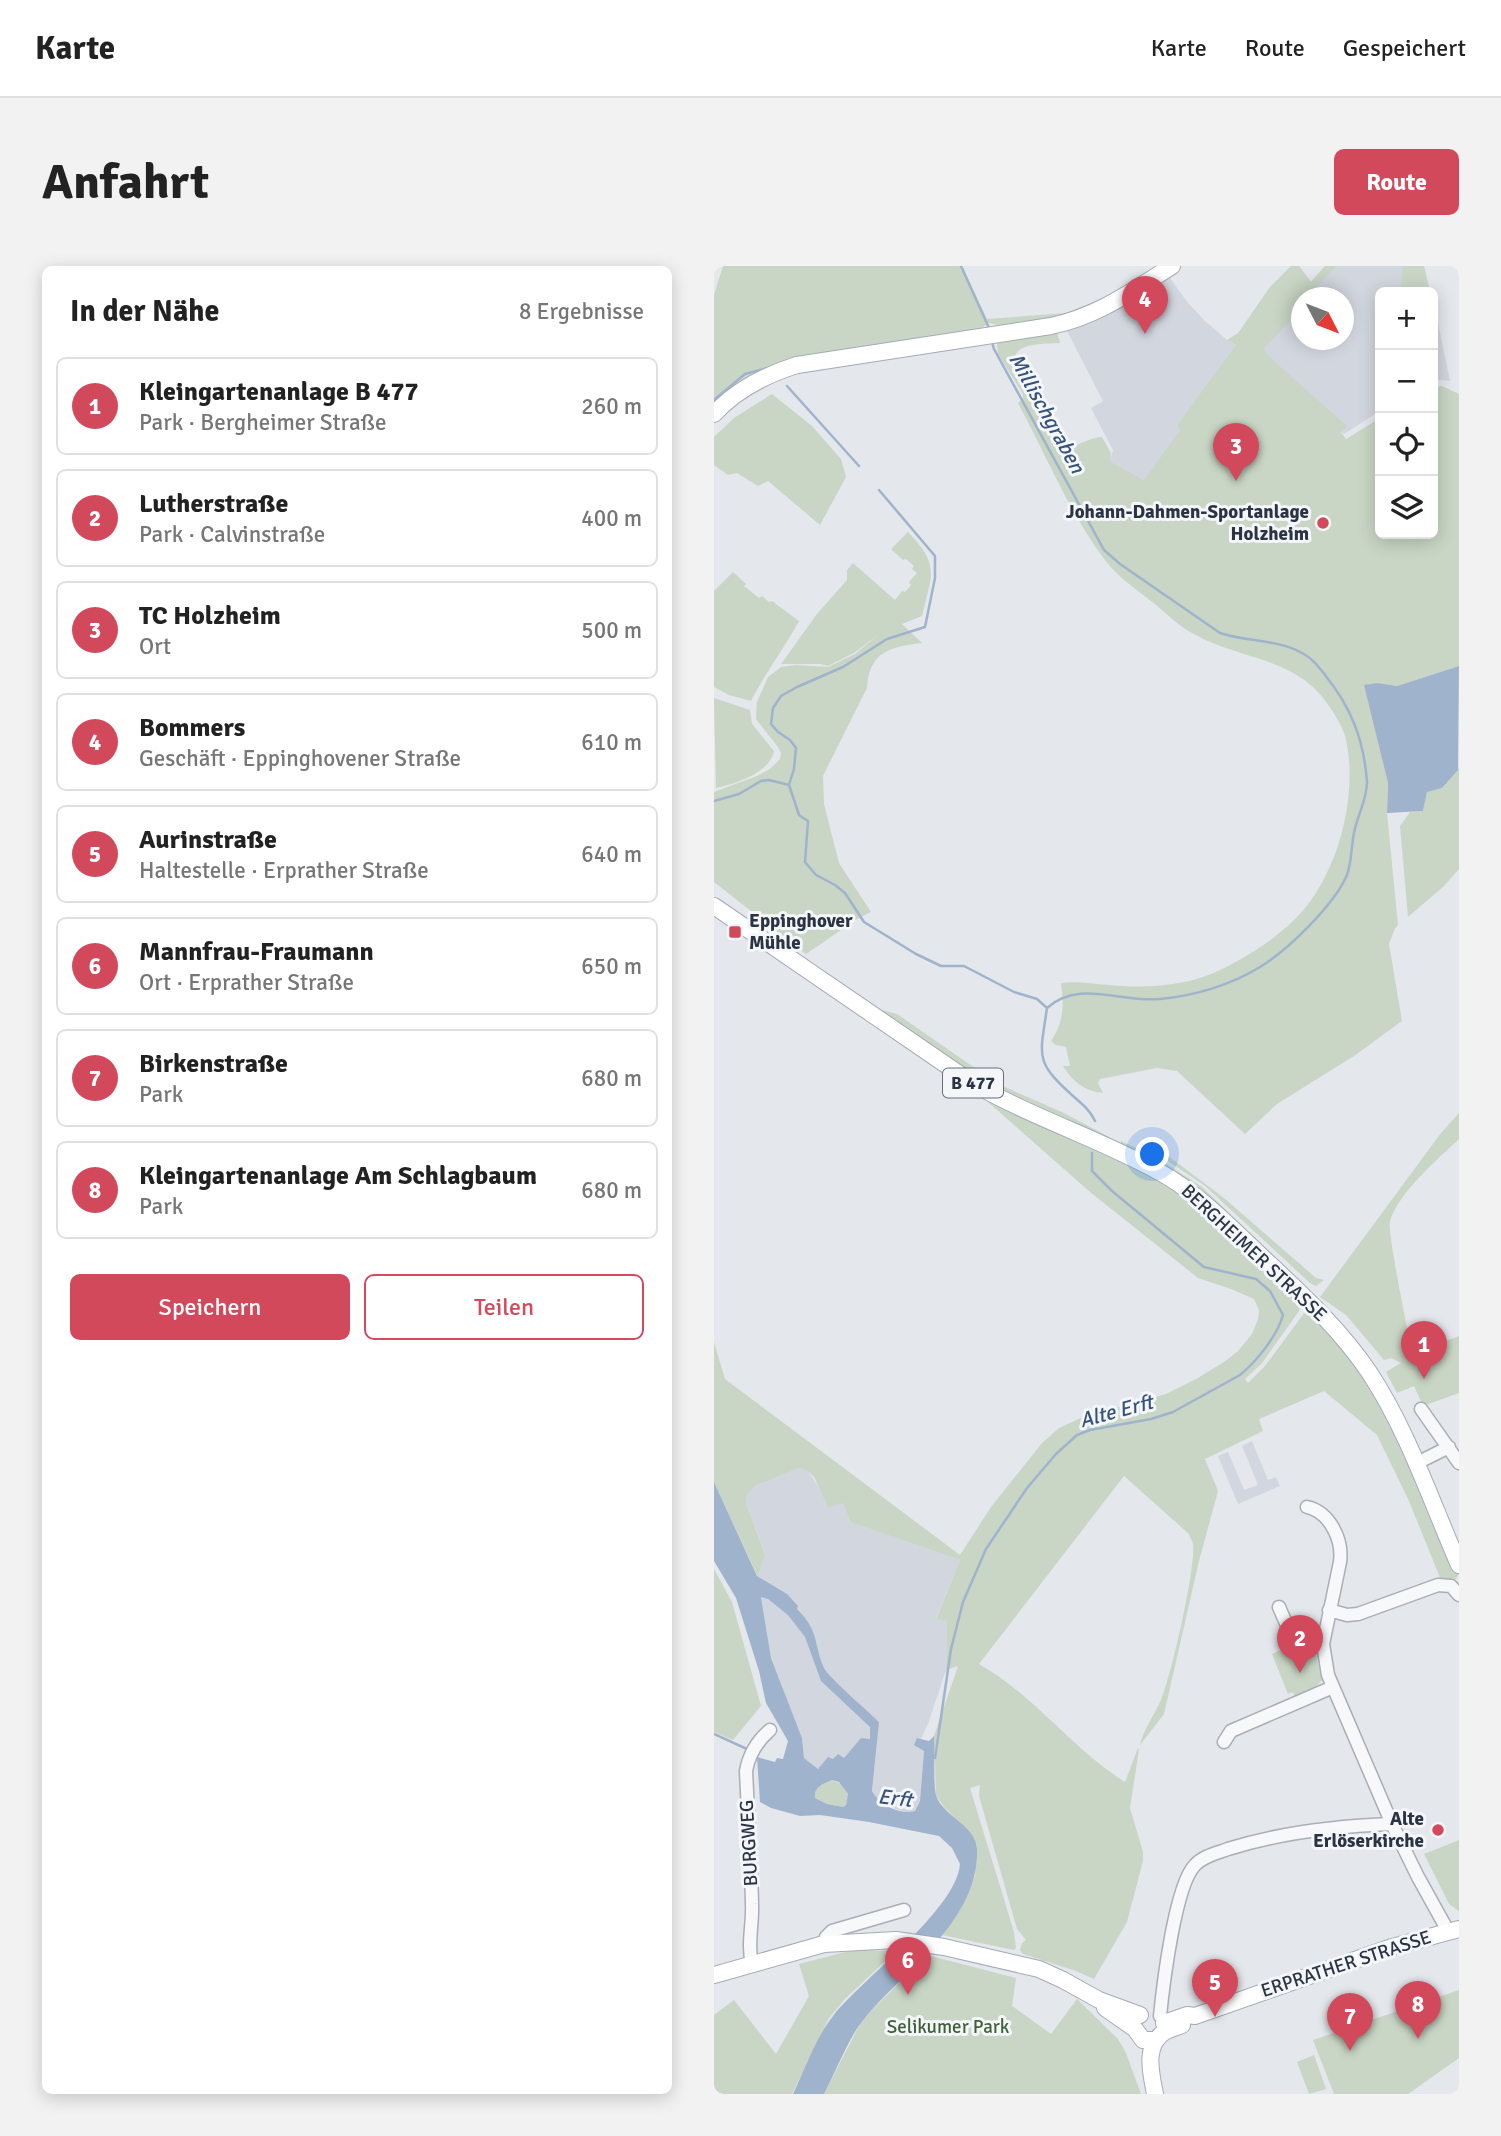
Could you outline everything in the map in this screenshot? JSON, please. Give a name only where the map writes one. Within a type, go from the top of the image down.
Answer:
[{"type":"main road","points":[[714,414],[725,402],[757,381],[797,365],[1051,326],[1088,316],[1172,266]]},
{"type":"main road","name":"BERGHEIMER STRASSE","points":[[714,906],[971,1082],[1010,1103],[1141,1162],[1193,1194],[1294,1287],[1340,1334],[1370,1374],[1385,1399],[1459,1565]]},
{"type":"main road","name":"ERPRATHER STRASSE","points":[[1152,2023],[1187,2015],[1195,2016],[1285,1983],[1454,1930]]},
{"type":"main road","points":[[714,1975],[824,1944],[896,1940],[944,1947],[1039,1969],[1099,2000],[1107,2010],[1152,2023],[1149,2064],[1154,2094]]},
{"type":"street","points":[[1421,1409],[1459,1463]]},
{"type":"street","points":[[1415,1464],[1448,1447]]},
{"type":"street","points":[[1307,1507],[1320,1512],[1333,1528],[1340,1543],[1340,1562],[1323,1644],[1325,1662],[1333,1687],[1418,1877],[1454,1930]]},
{"type":"street","points":[[1329,1610],[1347,1615],[1358,1614],[1438,1585],[1451,1586],[1459,1595]]},
{"type":"street","points":[[1279,1607],[1292,1637],[1323,1644]]},
{"type":"street","points":[[1224,1742],[1231,1731],[1333,1687]]},
{"type":"street","name":"BURGWEG","points":[[752,1964],[746,1771],[754,1748],[770,1730]]},
{"type":"street","points":[[1152,2023],[1188,1875],[1201,1860],[1248,1843],[1295,1833],[1335,1827],[1392,1824]]},
{"type":"street","points":[[824,1944],[832,1931],[904,1910]]},
{"type":"shaded area","points":[[1299,266],[1311,282],[1325,266],[1424,266],[1429,287],[1375,287],[1375,414],[1344,434],[1237,344]]},
{"type":"shaded area","points":[[1167,274],[1205,321],[1236,345],[1177,436],[1144,480],[1110,461],[1113,450],[1091,408],[1103,401],[1065,327]]},
{"type":"shaded area","points":[[1438,323],[1450,381],[1438,380]]},
{"type":"shaded area","points":[[1252,1441],[1268,1480],[1276,1477],[1280,1486],[1238,1504],[1218,1456],[1228,1452],[1244,1490],[1258,1485],[1242,1446]]},
{"type":"shaded area","points":[[799,1468],[808,1471],[820,1489],[843,1503],[850,1522],[960,1560],[936,1618],[947,1621],[946,1670],[929,1721],[921,1739],[917,1738],[924,1751],[920,1801],[915,1811],[909,1813],[886,1806],[872,1791],[877,1742],[861,1738],[844,1759],[830,1759],[818,1769],[804,1758],[802,1738],[771,1658],[758,1577],[765,1553],[746,1503],[747,1495],[755,1486]]},
{"type":"green space","points":[[723,266],[962,266],[987,319],[1066,313],[1101,299],[1102,304],[1084,313],[1002,326],[989,323],[977,331],[833,354],[714,408],[714,295]]},
{"type":"green space","points":[[1291,266],[1299,266],[1311,282],[1325,266],[1336,266],[1315,287],[1291,287],[1291,317],[1264,348],[1266,354],[1347,426],[1341,432],[1346,439],[1375,421],[1375,539],[1438,539],[1438,386],[1459,394],[1459,666],[1397,686],[1378,683],[1379,743],[1388,783],[1387,813],[1398,925],[1389,944],[1402,1021],[1354,1056],[1277,1104],[1245,1134],[1177,1071],[1157,1068],[1100,1079],[1098,1083],[1103,1093],[1085,1088],[1075,1081],[1063,1066],[1070,1066],[1066,1047],[1051,1041],[1062,1013],[1061,983],[1144,986],[1191,980],[1214,973],[1238,961],[1283,930],[1308,905],[1321,884],[1341,835],[1349,784],[1345,736],[1339,721],[1311,685],[1280,667],[1211,642],[1189,631],[1110,567],[1081,524],[1018,403],[1023,394],[998,354],[997,343],[1057,332],[1060,343],[1028,346],[1018,351],[1015,356],[1015,362],[1026,381],[1030,396],[1049,423],[1071,447],[1102,437],[1111,453],[1110,461],[1144,480],[1181,429],[1178,424],[1236,345],[1227,340],[1238,333],[1270,287]]},
{"type":"green space","points":[[1403,266],[1424,266],[1429,287],[1401,287]]},
{"type":"green space","points":[[772,394],[812,426],[841,459],[846,477],[820,525],[768,481],[758,486],[737,473],[728,475],[714,465],[714,437],[734,418]]},
{"type":"green space","points":[[908,532],[925,553],[931,571],[922,616],[902,624],[922,643],[892,649],[877,659],[872,666],[867,688],[823,776],[824,804],[839,863],[871,912],[806,954],[714,882],[714,792],[757,776],[780,759],[778,747],[756,719],[757,702],[768,677],[781,667],[828,667],[855,654],[879,634],[854,653],[828,666],[781,664],[817,614],[847,580],[847,570],[853,563],[895,600],[902,591],[905,592],[917,573],[912,569],[914,566],[891,549]]},
{"type":"green space","points":[[733,572],[746,584],[744,586],[759,598],[762,596],[769,602],[772,601],[799,621],[751,701],[729,695],[714,687],[714,591]]},
{"type":"green space","points":[[714,698],[750,710],[752,724],[774,751],[766,766],[759,771],[733,784],[716,788]]},
{"type":"green space","points":[[1459,767],[1459,869],[1408,917],[1400,826],[1410,812],[1423,811],[1427,792]]},
{"type":"green space","points":[[810,962],[882,1010],[897,1014],[998,1084],[1064,1113],[1109,1137],[1108,1141],[1012,1100],[811,966]]},
{"type":"green space","points":[[979,1094],[1089,1143],[1188,1196],[1300,1304],[1299,1311],[1262,1363],[1245,1379],[1248,1383],[1265,1366],[1305,1312],[1310,1311],[1347,1353],[1370,1385],[1410,1465],[1459,1574],[1453,1583],[1441,1580],[1409,1501],[1377,1435],[1324,1391],[1259,1419],[1263,1431],[1205,1459],[1218,1491],[1164,1714],[1140,1745],[1161,1700],[1171,1669],[1187,1598],[1193,1544],[1189,1534],[1124,1476],[979,1664],[1018,1691],[1088,1754],[1125,1782],[1139,1749],[1130,1808],[1143,1852],[1143,1861],[1127,1922],[1094,1979],[1023,1954],[1020,1950],[1026,1940],[1017,1929],[979,1796],[980,1785],[970,1788],[1014,1932],[1016,1948],[1014,1950],[942,1935],[966,1896],[975,1876],[977,1858],[977,1845],[936,1795],[934,1736],[958,1666],[946,1670],[947,1621],[936,1619],[960,1560],[850,1522],[843,1503],[828,1507],[814,1477],[799,1468],[755,1486],[747,1495],[746,1503],[765,1554],[758,1577],[714,1482],[714,1342],[725,1379],[960,1555],[991,1507],[1042,1443],[1059,1428],[1085,1416],[1166,1394],[1224,1362],[1238,1351],[1252,1334],[1259,1310],[1254,1299],[1198,1278],[1090,1192]]},
{"type":"green space","points":[[1459,1113],[1459,1139],[1410,1188],[1390,1221],[1397,1277],[1413,1347],[1425,1349],[1459,1336],[1459,1393],[1423,1406],[1414,1386],[1397,1393],[1386,1372],[1401,1363],[1391,1358],[1384,1360],[1346,1315],[1320,1297],[1441,1133]]},
{"type":"green space","points":[[1121,1141],[1158,1158],[1202,1187],[1309,1289],[1305,1290],[1121,1144]]},
{"type":"green space","points":[[1163,1152],[1224,1198],[1316,1278],[1324,1280],[1316,1286],[1310,1283],[1204,1185],[1160,1156]]},
{"type":"green space","points":[[714,1569],[732,1602],[761,1706],[733,1740],[714,1732]]},
{"type":"green space","points":[[1295,1644],[1316,1654],[1322,1680],[1315,1688],[1295,1697],[1293,1692],[1288,1694],[1272,1654]]},
{"type":"green space","points":[[832,1780],[841,1784],[848,1794],[843,1807],[815,1798],[818,1788]]},
{"type":"green space","points":[[1459,1840],[1459,1911],[1449,1904],[1424,1854]]},
{"type":"green space","points":[[853,1950],[896,1951],[845,1999],[829,2018],[792,2094],[714,2094],[714,2015],[734,2000],[776,2054],[809,1996],[799,1964]]},
{"type":"green space","name":"Selikumer Park","points":[[927,1955],[1016,1978],[1012,2006],[1051,2034],[1077,1999],[1118,2039],[1141,2094],[824,2094],[862,2020]]},
{"type":"green space","points":[[1459,1990],[1459,2058],[1408,2094],[1334,2094],[1313,2040]]},
{"type":"green space","points":[[1314,2055],[1326,2089],[1309,2094],[1297,2062]]},
{"type":"water","points":[[1459,666],[1458,770],[1442,788],[1427,792],[1423,811],[1387,813],[1388,783],[1364,685],[1378,683],[1397,686]]},
{"type":"water","points":[[714,1482],[757,1576],[787,1594],[798,1606],[797,1609],[813,1631],[827,1673],[879,1722],[872,1791],[875,1796],[885,1805],[897,1810],[915,1811],[920,1801],[924,1751],[914,1745],[917,1738],[929,1741],[934,1736],[936,1795],[945,1809],[971,1834],[977,1849],[975,1874],[953,1921],[918,1963],[864,2019],[848,2044],[824,2094],[793,2094],[821,2034],[846,2001],[906,1943],[943,1902],[955,1882],[960,1864],[952,1848],[939,1836],[869,1822],[820,1815],[800,1816],[760,1802],[757,1757],[775,1762],[777,1758],[783,1759],[788,1741],[766,1703],[736,1598],[714,1561]],"holes":[[[761,1597],[768,1599],[788,1615],[805,1637],[821,1681],[870,1727],[870,1739],[861,1738],[844,1758],[838,1754],[833,1759],[828,1757],[818,1769],[804,1758],[802,1738],[771,1658]],[[832,1780],[839,1782],[848,1794],[843,1807],[815,1798],[818,1788]]]},
{"type":"waterway","name":"Millischgraben","points":[[961,266],[989,328]]},
{"type":"waterway","name":"Millischgraben","points":[[992,342],[1104,550],[1220,633],[1283,645],[1312,660],[1342,699],[1355,725],[1363,752],[1367,782],[1354,833],[1349,870],[1341,887],[1309,926],[1260,967],[1212,989],[1186,995],[1146,999],[1086,993],[1059,999],[1047,1008]]},
{"type":"waterway","points":[[714,400],[745,374],[768,368]]},
{"type":"waterway","points":[[787,386],[859,466]]},
{"type":"waterway","points":[[879,490],[935,556],[935,578],[925,627],[887,639],[843,667],[781,696],[773,708],[771,724],[796,748],[789,785],[799,815],[808,821],[805,862],[816,875],[845,893],[864,922],[916,954],[941,966],[964,966],[1014,992],[1037,999],[1047,1008]]},
{"type":"waterway","points":[[714,801],[739,794],[761,781],[769,780],[789,785]]},
{"type":"waterway","name":"Alte Erft","points":[[1047,1008],[1042,1048],[1046,1066],[1095,1121]]},
{"type":"waterway","name":"Alte Erft","points":[[935,1758],[951,1649],[963,1602],[986,1549],[1027,1488],[1056,1454],[1077,1435],[1173,1412],[1240,1375],[1266,1348],[1283,1315],[1270,1291],[1256,1279],[1204,1267],[1112,1191],[1092,1171],[1092,1153]]},
{"type":"waterway","points":[[714,1734],[749,1750]]},
{"type":"place","name":"Bommers","points":[[1145,334]]},
{"type":"place","name":"TC Holzheim","points":[[1236,481]]},
{"type":"place","name":"Johann-Dahmen-Sportanlage Holzheim","points":[[1323,523]]},
{"type":"place","name":"Eppinghover Mühle","points":[[735,932]]},
{"type":"place","name":"Kleingartenanlage B 477","points":[[1424,1379]]},
{"type":"place","name":"Lutherstraße","points":[[1300,1673]]},
{"type":"place","name":"Alte Erlöserkirche","points":[[1438,1830]]},
{"type":"place","name":"Mannfrau-Fraumann","points":[[908,1995]]},
{"type":"place","name":"Aurinstraße","points":[[1215,2017]]},
{"type":"place","name":"Kleingartenanlage Am Schlagbaum","points":[[1418,2039]]},
{"type":"place","name":"Birkenstraße","points":[[1350,2051]]},
{"type":"water label","name":"Erft","points":[[895,1798]]}]
